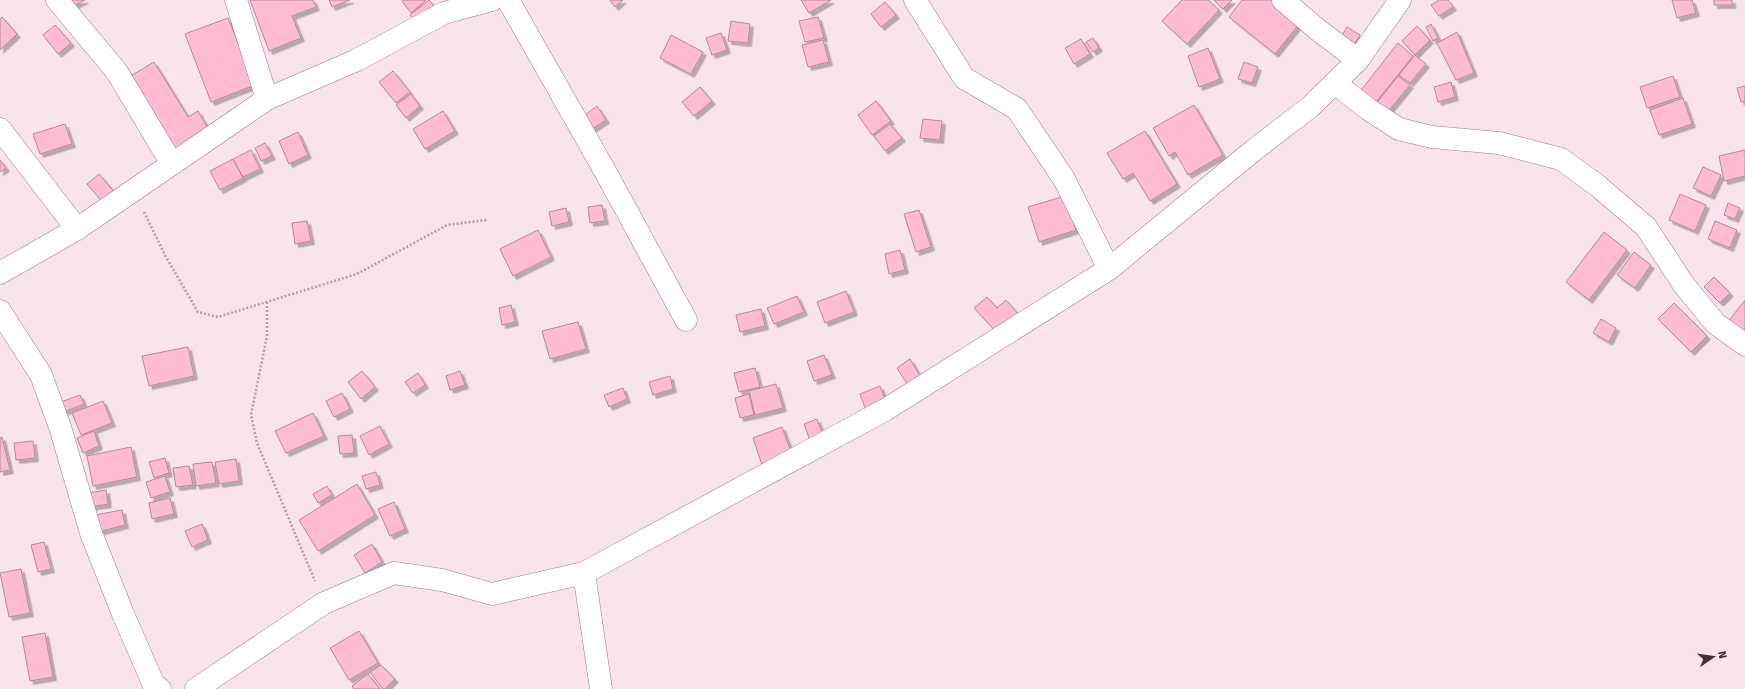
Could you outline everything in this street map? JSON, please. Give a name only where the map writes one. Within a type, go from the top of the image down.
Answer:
[{"type":"street","points":[[57,0],[117,72],[172,164]]},
{"type":"street","points":[[236,0],[267,99]]},
{"type":"street","points":[[0,273],[77,229],[267,99],[357,60],[441,7],[492,0]]},
{"type":"street","points":[[508,0],[605,171],[686,320]]},
{"type":"street","points":[[915,0],[964,78],[1017,109],[1064,179],[1109,269]]},
{"type":"street","points":[[1283,0],[1318,30],[1358,60]]},
{"type":"street","points":[[196,689],[324,603],[394,573],[442,580],[492,594],[584,573],[885,410],[1109,269],[1248,155],[1310,107],[1358,60],[1400,0]]},
{"type":"street","points":[[1335,83],[1368,109],[1400,129],[1432,137],[1499,143],[1561,159],[1598,186],[1646,227],[1684,285],[1715,323],[1745,345]]},
{"type":"street","points":[[0,129],[77,229]]},
{"type":"street","points":[[0,311],[41,375],[60,427],[91,533],[123,614],[153,683],[160,689]]},
{"type":"street","points":[[584,573],[601,689]]},
{"type":"path","points":[[133,190],[166,257],[198,312],[218,317],[357,274],[447,226],[487,220]]},
{"type":"path","points":[[267,302],[267,336],[251,415],[257,443],[324,603]]},
{"type":"building","points":[[70,0],[85,0],[73,6]]},
{"type":"building","points":[[250,0],[313,0],[316,7],[292,16],[301,38],[269,51]]},
{"type":"building","points":[[329,0],[350,0],[332,7]]},
{"type":"building","points":[[426,0],[411,13],[402,1]]},
{"type":"building","points":[[429,0],[438,10],[418,25],[410,15]]},
{"type":"building","points":[[610,0],[623,0],[615,7]]},
{"type":"building","points":[[801,0],[831,0],[809,13]]},
{"type":"building","points":[[1182,0],[1208,0],[1219,10],[1187,44],[1162,21]]},
{"type":"building","points":[[1214,0],[1232,0],[1223,9]]},
{"type":"building","points":[[1242,0],[1272,0],[1300,23],[1275,54],[1229,17]]},
{"type":"building","points":[[1439,0],[1448,0],[1453,7],[1439,16],[1431,5]]},
{"type":"building","points":[[1672,0],[1692,0],[1696,13],[1677,18]]},
{"type":"building","points":[[1714,0],[1732,0],[1732,5],[1714,5]]},
{"type":"building","points":[[885,2],[896,15],[881,27],[871,14]]},
{"type":"building","points":[[2,17],[17,34],[0,50],[0,19]]},
{"type":"building","points":[[818,17],[824,38],[805,42],[799,21]]},
{"type":"building","points":[[228,18],[255,85],[211,102],[185,34]]},
{"type":"building","points":[[731,21],[750,24],[748,43],[728,41]]},
{"type":"building","points":[[1431,24],[1438,38],[1433,41],[1426,27]]},
{"type":"building","points":[[55,25],[71,43],[58,54],[43,35]]},
{"type":"building","points":[[1417,26],[1430,40],[1415,55],[1402,41]]},
{"type":"building","points":[[1347,27],[1360,35],[1354,45],[1341,37]]},
{"type":"building","points":[[1457,32],[1474,73],[1456,80],[1437,43]]},
{"type":"building","points":[[721,33],[727,50],[712,55],[706,38]]},
{"type":"building","points":[[671,35],[703,52],[691,74],[660,58]]},
{"type":"building","points":[[1093,38],[1099,48],[1093,52],[1086,42]]},
{"type":"building","points":[[1081,39],[1090,54],[1074,64],[1065,48]]},
{"type":"building","points":[[823,40],[829,62],[808,67],[802,45]]},
{"type":"building","points":[[1398,43],[1413,56],[1373,106],[1358,94]]},
{"type":"building","points":[[1208,48],[1220,79],[1199,87],[1188,56]]},
{"type":"building","points":[[1415,55],[1426,64],[1410,83],[1399,75]]},
{"type":"building","points":[[154,62],[188,117],[198,111],[210,132],[175,153],[129,77]]},
{"type":"building","points":[[1244,62],[1258,67],[1252,83],[1238,79]]},
{"type":"building","points":[[393,71],[410,92],[396,103],[379,82]]},
{"type":"building","points":[[1398,76],[1410,85],[1386,114],[1375,105]]},
{"type":"building","points":[[1673,76],[1680,97],[1647,108],[1640,87]]},
{"type":"building","points":[[1451,82],[1455,97],[1438,102],[1434,87]]},
{"type":"building","points":[[1745,86],[1745,101],[1741,102],[1737,88]]},
{"type":"building","points":[[700,87],[712,101],[694,116],[682,102]]},
{"type":"building","points":[[411,94],[420,106],[406,118],[396,105]]},
{"type":"building","points":[[1683,98],[1692,124],[1659,135],[1650,110]]},
{"type":"building","points":[[876,101],[891,121],[872,135],[858,115]]},
{"type":"building","points":[[1194,105],[1223,155],[1188,175],[1175,152],[1169,156],[1153,128]]},
{"type":"building","points":[[597,106],[606,120],[586,133],[578,120]]},
{"type":"building","points":[[443,111],[455,131],[425,149],[413,129]]},
{"type":"building","points":[[923,119],[942,121],[940,140],[920,138]]},
{"type":"building","points":[[65,124],[72,144],[40,154],[33,134]]},
{"type":"building","points":[[890,124],[902,138],[885,151],[874,136]]},
{"type":"building","points":[[1145,131],[1177,184],[1150,201],[1133,173],[1123,179],[1107,153]]},
{"type":"building","points":[[298,132],[308,155],[289,164],[279,141]]},
{"type":"building","points":[[265,143],[272,156],[261,161],[255,148]]},
{"type":"building","points":[[251,150],[260,169],[243,177],[233,159]]},
{"type":"building","points":[[1745,150],[1745,176],[1724,181],[1719,156]]},
{"type":"building","points":[[233,159],[243,178],[220,190],[210,171]]},
{"type":"building","points":[[0,160],[6,168],[0,172]]},
{"type":"building","points":[[1703,167],[1721,175],[1711,196],[1693,188]]},
{"type":"building","points":[[99,174],[116,194],[104,204],[87,184]]},
{"type":"building","points":[[1680,194],[1706,205],[1695,231],[1669,220]]},
{"type":"building","points":[[1065,196],[1076,230],[1039,242],[1028,207]]},
{"type":"building","points":[[1728,203],[1740,208],[1735,219],[1724,215]]},
{"type":"building","points":[[602,205],[605,221],[590,223],[588,207]]},
{"type":"building","points":[[566,208],[569,222],[552,226],[549,212]]},
{"type":"building","points":[[919,210],[931,247],[916,252],[904,214]]},
{"type":"building","points":[[307,221],[311,241],[295,244],[292,223]]},
{"type":"building","points":[[1715,221],[1737,230],[1730,248],[1708,239]]},
{"type":"building","points":[[538,230],[551,257],[513,276],[500,249]]},
{"type":"building","points":[[1604,232],[1627,250],[1589,300],[1566,282]]},
{"type":"building","points":[[900,250],[905,270],[889,274],[885,254]]},
{"type":"building","points":[[1634,252],[1651,265],[1635,288],[1617,275]]},
{"type":"building","points":[[1714,277],[1730,293],[1720,303],[1704,287]]},
{"type":"building","points":[[846,291],[854,312],[825,323],[817,302]]},
{"type":"building","points":[[797,296],[804,312],[774,324],[767,308]]},
{"type":"building","points":[[987,297],[997,308],[1006,300],[1020,316],[999,335],[974,308]]},
{"type":"building","points":[[1745,300],[1745,337],[1727,323]]},
{"type":"building","points":[[1674,303],[1707,336],[1691,352],[1658,319]]},
{"type":"building","points":[[511,305],[515,322],[502,325],[499,308]]},
{"type":"building","points":[[761,309],[765,326],[740,332],[736,315]]},
{"type":"building","points":[[1601,319],[1616,328],[1609,342],[1593,333]]},
{"type":"building","points":[[578,322],[586,349],[550,359],[542,331]]},
{"type":"building","points":[[188,347],[194,376],[149,386],[142,356]]},
{"type":"building","points":[[824,355],[832,375],[814,381],[807,361]]},
{"type":"building","points":[[910,359],[920,376],[907,384],[897,368]]},
{"type":"building","points":[[755,368],[760,387],[739,392],[734,373]]},
{"type":"building","points":[[362,371],[375,387],[361,399],[348,382]]},
{"type":"building","points":[[460,371],[465,385],[450,390],[446,376]]},
{"type":"building","points":[[418,373],[425,385],[413,393],[405,382]]},
{"type":"building","points":[[670,376],[673,389],[653,395],[649,382]]},
{"type":"building","points":[[776,384],[783,408],[755,415],[749,391]]},
{"type":"building","points":[[880,386],[887,405],[867,413],[860,394]]},
{"type":"building","points":[[623,388],[627,399],[609,407],[604,395]]},
{"type":"building","points":[[342,393],[350,409],[334,417],[326,401]]},
{"type":"building","points":[[749,394],[754,415],[740,418],[735,398]]},
{"type":"building","points":[[80,395],[84,404],[61,413],[58,403]]},
{"type":"building","points":[[103,401],[112,423],[81,435],[72,413]]},
{"type":"building","points":[[313,413],[324,436],[286,453],[275,431]]},
{"type":"building","points":[[817,419],[824,438],[811,443],[804,424]]},
{"type":"building","points":[[380,426],[389,444],[369,455],[360,436]]},
{"type":"building","points":[[782,427],[792,454],[762,465],[753,438]]},
{"type":"building","points":[[94,431],[99,446],[83,453],[77,438]]},
{"type":"building","points":[[352,435],[354,453],[340,454],[338,436]]},
{"type":"building","points":[[2,437],[10,470],[0,472],[0,438]]},
{"type":"building","points":[[33,441],[35,458],[16,460],[14,443]]},
{"type":"building","points":[[131,447],[137,477],[93,486],[87,456]]},
{"type":"building","points":[[165,458],[169,473],[154,478],[149,462]]},
{"type":"building","points":[[236,459],[239,481],[219,484],[215,462]]},
{"type":"building","points":[[212,462],[216,483],[196,486],[193,464]]},
{"type":"building","points":[[189,466],[193,485],[176,487],[173,468]]},
{"type":"building","points":[[376,472],[380,485],[366,489],[362,476]]},
{"type":"building","points":[[165,476],[170,492],[151,498],[146,482]]},
{"type":"building","points":[[357,484],[375,515],[318,551],[299,520]]},
{"type":"building","points":[[327,486],[332,495],[318,503],[313,494]]},
{"type":"building","points":[[106,490],[108,504],[90,507],[88,493]]},
{"type":"building","points":[[170,498],[174,514],[152,519],[149,503]]},
{"type":"building","points":[[394,502],[405,529],[390,536],[378,509]]},
{"type":"building","points":[[122,510],[125,525],[98,532],[95,515]]},
{"type":"building","points":[[202,524],[208,540],[192,547],[185,531]]},
{"type":"building","points":[[44,542],[51,569],[38,572],[31,545]]},
{"type":"building","points":[[372,544],[382,562],[365,573],[354,555]]},
{"type":"building","points":[[21,569],[30,613],[9,617],[0,573]]},
{"type":"building","points":[[359,631],[378,663],[349,680],[330,648]]},
{"type":"building","points":[[45,633],[53,677],[30,681],[22,637]]},
{"type":"building","points":[[381,665],[395,679],[385,689],[383,689],[370,672]]},
{"type":"building","points":[[368,674],[380,689],[354,689],[352,686]]}]
